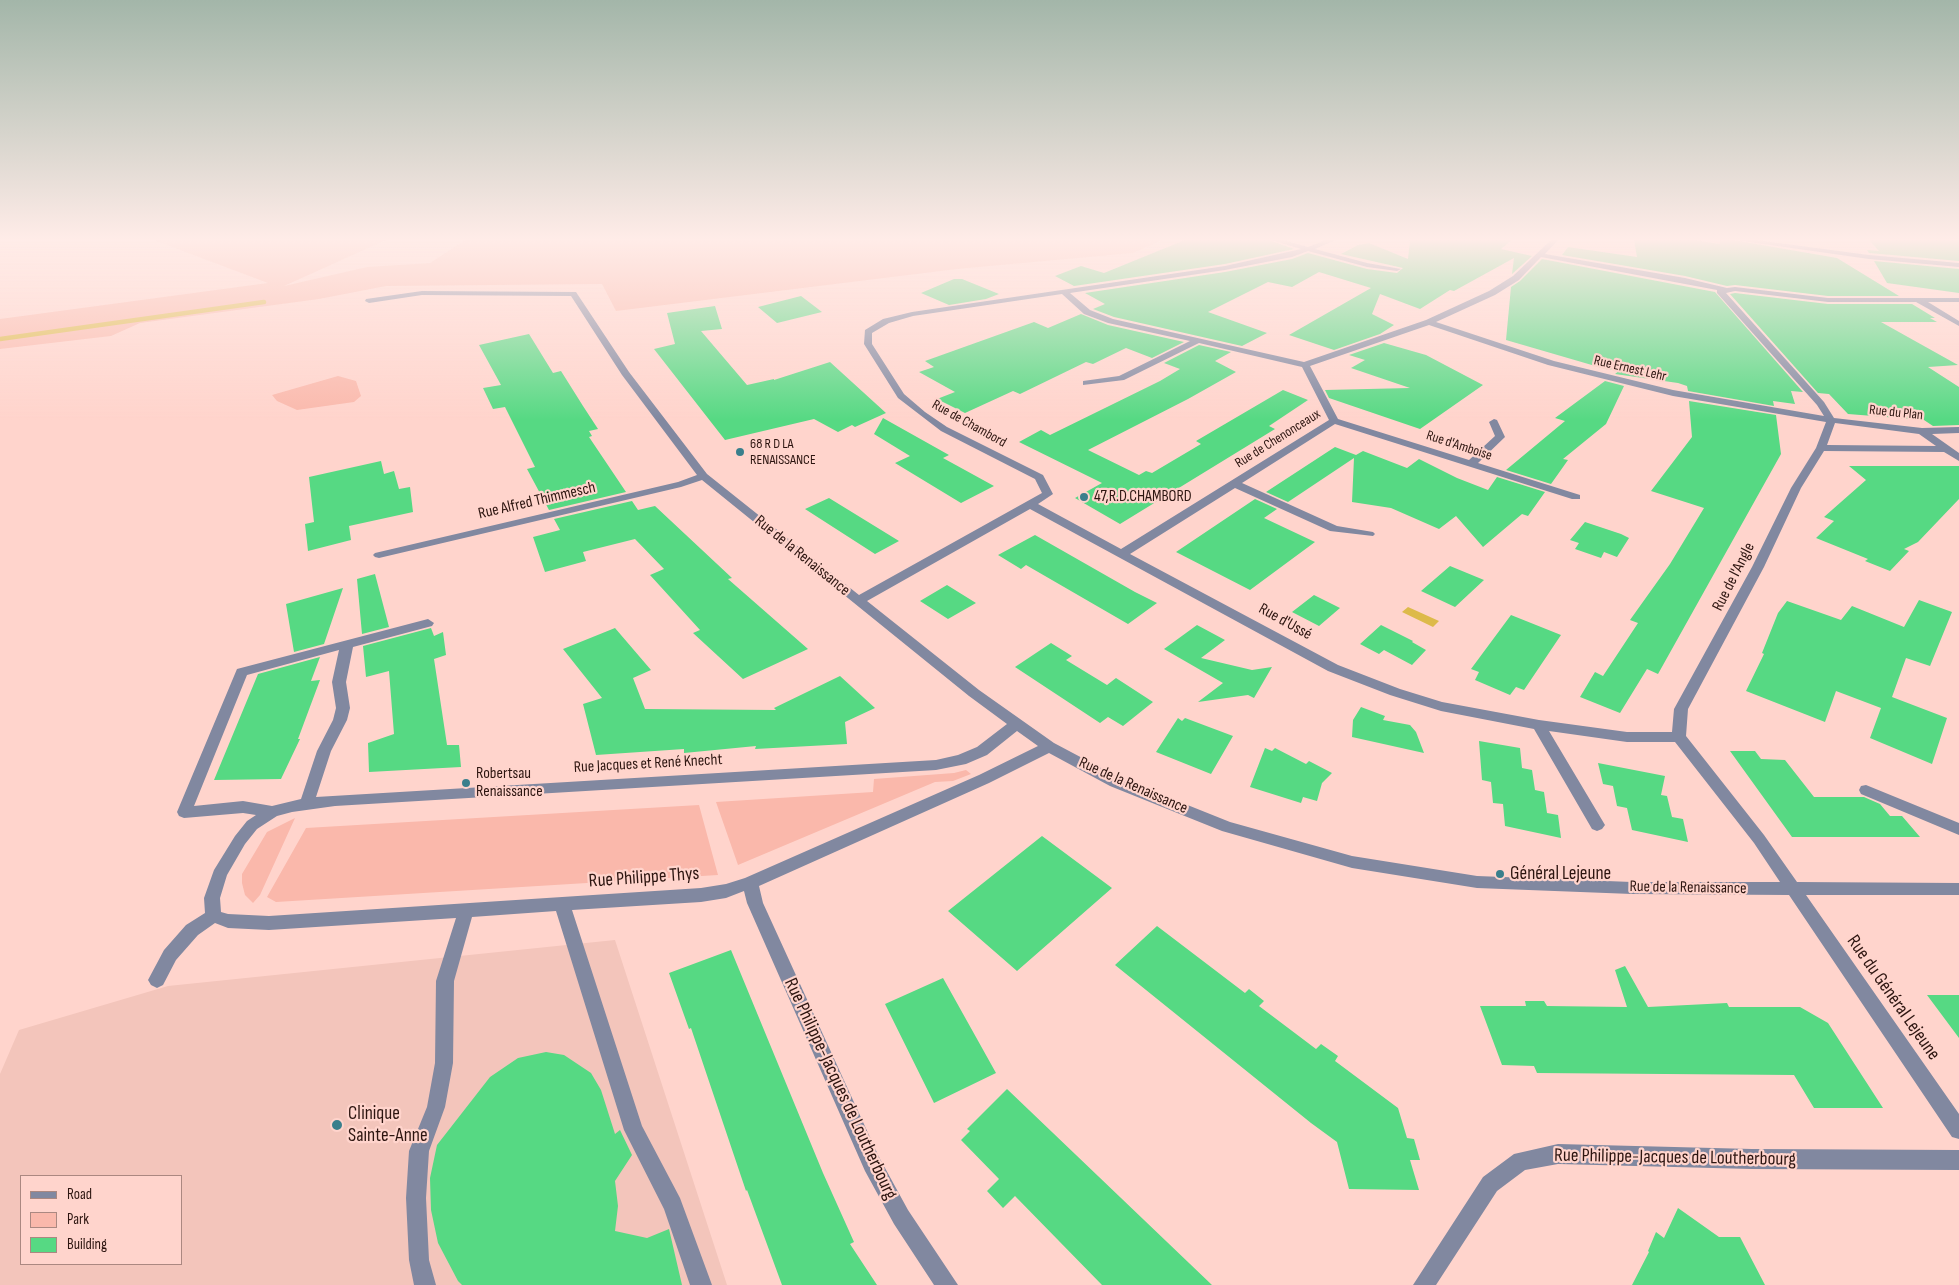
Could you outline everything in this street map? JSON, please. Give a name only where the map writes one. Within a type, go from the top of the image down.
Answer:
[{"type":"street","name":"Rue de la Renaissance","points":[[369,301],[376,300]]},
{"type":"street","name":"Rue de la Renaissance","points":[[577,300],[625,373],[689,460],[703,476],[974,693],[1049,747],[1115,782],[1228,827],[1352,862],[1477,882],[1632,888],[1959,889]]},
{"type":"street","name":"Rue de Chambord","points":[[858,601],[1048,494],[1039,476],[944,429],[922,414],[901,396],[868,344],[868,332],[886,321],[912,314],[1009,300]]},
{"type":"street","points":[[1073,300],[1086,312],[1098,317],[1305,365],[1429,322],[1479,300]]},
{"type":"street","points":[[1725,300],[1821,404],[1830,420]]},
{"type":"street","points":[[1828,300],[1959,300]]},
{"type":"street","points":[[1918,300],[1959,324]]},
{"type":"street","name":"Rue Ernest Lehr","points":[[1429,322],[1500,348],[1606,378],[1740,406],[1830,420]]},
{"type":"street","points":[[1086,383],[1121,378],[1197,341]]},
{"type":"street","name":"Rue de Chenonceaux","points":[[1123,553],[1334,421],[1305,365]]},
{"type":"street","name":"Rue du Plan","points":[[1830,420],[1922,430],[1959,430]]},
{"type":"street","name":"Rue de l'Angle","points":[[1679,737],[1681,709],[1758,567],[1796,488],[1821,448],[1830,420]]},
{"type":"street","name":"Rue d'Amboise","points":[[1334,421],[1576,497]]},
{"type":"street","points":[[1472,464],[1500,437],[1494,422]]},
{"type":"street","points":[[1922,430],[1959,458]]},
{"type":"street","points":[[1821,448],[1947,449]]},
{"type":"street","name":"Rue Alfred Thimmesch","points":[[379,555],[681,484],[703,476]]},
{"type":"street","points":[[1233,483],[1334,529],[1369,534]]},
{"type":"street","name":"Rue d'Ussé","points":[[1031,505],[1333,668],[1441,706],[1539,726],[1627,737],[1679,737]]},
{"type":"street","points":[[307,804],[324,751],[340,720],[343,708],[339,682],[347,644],[428,623]]},
{"type":"street","name":"Rue Jacques et René Knecht","points":[[272,812],[243,807],[184,812],[242,672],[347,644]]},
{"type":"street","name":"Rue Jacques et René Knecht","points":[[213,916],[212,898],[220,874],[252,825],[272,812],[307,804],[344,799],[936,765],[961,760],[982,751],[1016,724]]},
{"type":"street","points":[[1539,726],[1597,825]]},
{"type":"street","points":[[1679,737],[1759,839],[1794,888]]},
{"type":"street","name":"Rue Philippe Thys","points":[[213,916],[228,922],[269,923],[701,894],[726,890],[750,883],[984,779],[1049,747]]},
{"type":"street","points":[[1866,790],[1959,830]]},
{"type":"street","name":"Rue Philippe-Jacques de Loutherbourg","points":[[750,883],[755,903],[872,1164],[901,1217],[948,1285]]},
{"type":"street","name":"Rue du Général Lejeune","points":[[1794,888],[1828,941],[1959,1130]]},
{"type":"street","points":[[562,904],[634,1130],[673,1205],[701,1285]]},
{"type":"street","points":[[425,1285],[419,1260],[416,1207],[419,1151],[436,1107],[444,1063],[445,981],[466,910]]},
{"type":"street","points":[[157,980],[170,955],[192,930],[213,916]]},
{"type":"street","name":"Rue Philippe-Jacques de Loutherbourg","points":[[1424,1285],[1490,1184],[1521,1162],[1558,1154],[1752,1159],[1959,1160]]},
{"type":"shaded area","points":[[1408,607],[1439,621],[1433,627],[1402,612]]},
{"type":"shaded area","name":"Clinique Sainte-Anne","points":[[615,940],[727,1285],[0,1285],[0,1074],[19,1030],[168,986]]},
{"type":"green space","points":[[142,300],[312,300],[140,323],[111,336],[0,349],[0,319]]},
{"type":"green space","points":[[610,300],[706,300],[616,311]]},
{"type":"green space","points":[[338,376],[356,381],[361,396],[354,402],[297,410],[277,401],[272,395]]},
{"type":"green space","points":[[966,770],[971,774],[953,781],[935,782],[738,865],[716,802],[873,792],[874,779],[954,773]]},
{"type":"green space","points":[[699,805],[718,875],[276,902],[267,897],[306,828]]},
{"type":"green space","points":[[295,818],[260,895],[253,903],[245,895],[242,874],[267,832]]},
{"type":"building","points":[[785,300],[806,300],[822,312],[777,323],[758,307]]},
{"type":"building","points":[[937,300],[980,300],[949,305]]},
{"type":"building","points":[[1098,300],[1232,300],[1208,312],[1267,333],[1242,346],[1114,317],[1093,309],[1105,304]]},
{"type":"building","points":[[1350,300],[1378,300],[1372,314],[1394,325],[1380,334],[1334,350],[1289,335]]},
{"type":"building","points":[[1396,300],[1434,300],[1420,309]]},
{"type":"building","points":[[1510,300],[1722,300],[1803,392],[1791,391],[1795,404],[1773,401],[1774,406],[1688,391],[1687,386],[1678,383],[1615,374],[1628,364],[1609,370],[1506,340]]},
{"type":"building","points":[[1735,300],[1794,300],[1828,304],[1912,304],[1935,318],[1930,318],[1937,322],[1881,322],[1958,365],[1928,367],[1959,387],[1959,425],[1933,426],[1924,420],[1848,414],[1829,394],[1818,393]]},
{"type":"building","points":[[715,306],[722,329],[701,331],[747,385],[774,380],[830,362],[886,413],[855,427],[852,425],[838,432],[814,419],[725,440],[654,349],[675,344],[667,313]]},
{"type":"building","points":[[1081,314],[1108,325],[1184,342],[1152,358],[1126,348],[1093,364],[1086,362],[1020,394],[1013,391],[965,413],[937,399],[955,392],[919,372],[934,367],[925,361],[1034,322],[1048,328]]},
{"type":"building","points":[[529,334],[553,373],[561,371],[598,429],[589,431],[592,436],[589,437],[626,492],[549,510],[527,469],[535,467],[505,407],[493,409],[483,388],[501,385],[479,345]]},
{"type":"building","points":[[1384,343],[1426,355],[1483,385],[1420,429],[1329,398],[1325,390],[1410,388],[1351,368],[1365,360],[1349,355]]},
{"type":"building","points":[[1199,345],[1231,352],[1215,361],[1236,372],[1188,399],[1088,450],[1139,475],[1146,471],[1152,473],[1201,444],[1196,441],[1283,390],[1308,400],[1269,426],[1275,429],[1120,524],[1075,498],[1102,483],[1019,442],[1041,430],[1050,435],[1160,381],[1180,369],[1164,363]]},
{"type":"building","points":[[1605,381],[1624,386],[1606,424],[1563,459],[1568,460],[1551,484],[1506,470],[1565,421],[1555,418]]},
{"type":"building","points":[[1689,401],[1776,415],[1781,454],[1658,674],[1647,669],[1620,713],[1580,697],[1595,672],[1603,676],[1638,623],[1630,620],[1670,564],[1704,508],[1651,491],[1692,437]]},
{"type":"building","points":[[883,418],[949,455],[943,458],[994,486],[961,503],[895,463],[910,456],[874,434]]},
{"type":"building","points":[[1335,447],[1356,455],[1363,451],[1407,468],[1419,459],[1457,478],[1488,490],[1497,477],[1545,492],[1528,516],[1522,514],[1483,547],[1456,516],[1439,529],[1391,508],[1352,502],[1354,458],[1288,502],[1266,492]]},
{"type":"building","points":[[381,461],[384,474],[394,471],[399,489],[410,487],[413,512],[349,526],[351,540],[308,551],[305,524],[314,522],[309,477]]},
{"type":"building","points":[[1849,466],[1959,466],[1959,499],[1918,542],[1904,549],[1909,551],[1890,571],[1865,561],[1868,559],[1816,538],[1834,521],[1824,517],[1866,480]]},
{"type":"building","points":[[829,498],[899,541],[875,554],[805,509]]},
{"type":"building","points":[[1255,499],[1277,509],[1264,518],[1315,542],[1250,590],[1176,552]]},
{"type":"building","points":[[632,501],[638,510],[655,506],[732,578],[728,579],[808,649],[743,679],[693,633],[700,630],[650,575],[664,569],[635,539],[583,552],[586,561],[545,572],[533,537],[560,530],[554,519]]},
{"type":"building","points":[[1585,522],[1629,538],[1617,557],[1604,552],[1601,558],[1575,549],[1579,543],[1570,540]]},
{"type":"building","points":[[1035,535],[1157,603],[1128,624],[1026,565],[1021,569],[998,555]]},
{"type":"building","points":[[1450,566],[1484,580],[1455,607],[1421,591]]},
{"type":"building","points":[[375,574],[389,627],[362,634],[357,579]]},
{"type":"building","points":[[947,585],[976,603],[948,619],[920,601]]},
{"type":"building","points":[[343,588],[324,644],[294,652],[286,604]]},
{"type":"building","points":[[1314,595],[1340,608],[1319,626],[1292,612]]},
{"type":"building","points":[[1919,600],[1952,612],[1930,666],[1906,658],[1892,697],[1947,718],[1932,764],[1870,738],[1881,708],[1836,691],[1825,722],[1746,691],[1764,654],[1762,653],[1778,613],[1787,601],[1841,620],[1852,606],[1904,627]]},
{"type":"building","points":[[1511,615],[1561,635],[1524,690],[1516,687],[1510,695],[1475,680],[1479,672],[1471,669]]},
{"type":"building","points":[[1197,625],[1225,640],[1201,658],[1252,670],[1272,667],[1254,698],[1248,695],[1198,702],[1223,683],[1164,649]]},
{"type":"building","points":[[1381,625],[1413,641],[1426,650],[1412,665],[1384,650],[1379,654],[1360,644]]},
{"type":"building","points":[[431,628],[434,636],[443,632],[446,655],[434,659],[447,745],[459,745],[461,767],[369,772],[368,743],[394,734],[389,671],[366,677],[363,646]]},
{"type":"building","points":[[615,628],[651,670],[633,678],[645,709],[776,710],[774,708],[840,676],[875,708],[845,722],[847,744],[755,749],[756,746],[684,753],[684,749],[596,755],[583,704],[602,698],[563,649]]},
{"type":"building","points":[[1051,643],[1072,656],[1066,660],[1107,685],[1116,678],[1153,702],[1123,726],[1108,717],[1100,723],[1015,667]]},
{"type":"building","points":[[320,657],[311,681],[320,680],[298,739],[300,739],[281,779],[214,780],[258,674]]},
{"type":"building","points":[[1361,707],[1385,716],[1383,720],[1410,725],[1416,732],[1424,753],[1352,737],[1353,720]]},
{"type":"building","points":[[1178,718],[1182,721],[1185,718],[1233,736],[1211,774],[1156,752]]},
{"type":"building","points":[[1479,741],[1520,748],[1522,768],[1532,770],[1535,790],[1544,792],[1547,813],[1558,815],[1561,838],[1505,826],[1503,804],[1493,803],[1491,782],[1482,780]]},
{"type":"building","points":[[1265,748],[1272,751],[1275,748],[1306,764],[1309,761],[1332,773],[1322,783],[1317,801],[1303,797],[1301,803],[1250,787]]},
{"type":"building","points":[[1730,751],[1755,751],[1761,759],[1785,760],[1814,797],[1864,797],[1880,804],[1890,816],[1902,816],[1920,837],[1792,837]]},
{"type":"building","points":[[1598,763],[1665,776],[1661,795],[1667,796],[1672,817],[1683,819],[1688,842],[1632,830],[1627,808],[1617,806],[1613,786],[1603,784]]},
{"type":"building","points":[[1042,836],[1112,888],[1017,971],[948,911]]},
{"type":"building","points":[[1157,926],[1245,993],[1249,989],[1264,1001],[1259,1006],[1316,1049],[1321,1044],[1338,1056],[1335,1061],[1398,1108],[1407,1138],[1414,1139],[1420,1160],[1410,1160],[1419,1190],[1349,1189],[1337,1142],[1115,965]]},
{"type":"building","points":[[731,950],[823,1173],[854,1242],[850,1244],[877,1285],[782,1285],[746,1191],[691,1028],[689,1029],[669,973]]},
{"type":"building","points":[[1625,966],[1648,1007],[1727,1003],[1729,1007],[1800,1007],[1828,1023],[1883,1108],[1814,1108],[1794,1075],[1537,1073],[1534,1066],[1502,1065],[1480,1006],[1526,1006],[1525,1001],[1544,1001],[1547,1006],[1627,1007],[1615,970]]},
{"type":"building","points":[[943,978],[996,1073],[934,1103],[885,1004]]},
{"type":"building","points":[[1927,995],[1959,995],[1959,1038]]},
{"type":"building","points":[[546,1052],[564,1055],[591,1073],[601,1090],[615,1134],[620,1130],[632,1155],[615,1181],[618,1206],[615,1231],[647,1238],[669,1229],[682,1285],[462,1285],[458,1281],[438,1243],[431,1210],[430,1178],[437,1145],[490,1077],[518,1058]]},
{"type":"building","points":[[1007,1089],[1212,1285],[1102,1285],[1015,1196],[1003,1208],[987,1191],[999,1179],[961,1140],[970,1131],[967,1129]]},
{"type":"building","points":[[1678,1208],[1719,1237],[1740,1237],[1765,1285],[1632,1285],[1649,1252],[1656,1232],[1664,1238]]},
{"type":"waterway","points":[[0,339],[264,302]]},
{"type":"place","name":"68 R D LA RENAISSANCE","points":[[740,452]]},
{"type":"place","name":"47,R.D.CHAMBORD","points":[[1084,497]]},
{"type":"place","name":"Robertsau Renaissance","points":[[466,783]]},
{"type":"place","name":"Général Lejeune","points":[[1500,874]]},
{"type":"place","name":"Clinique Sainte-Anne","points":[[337,1125]]}]
